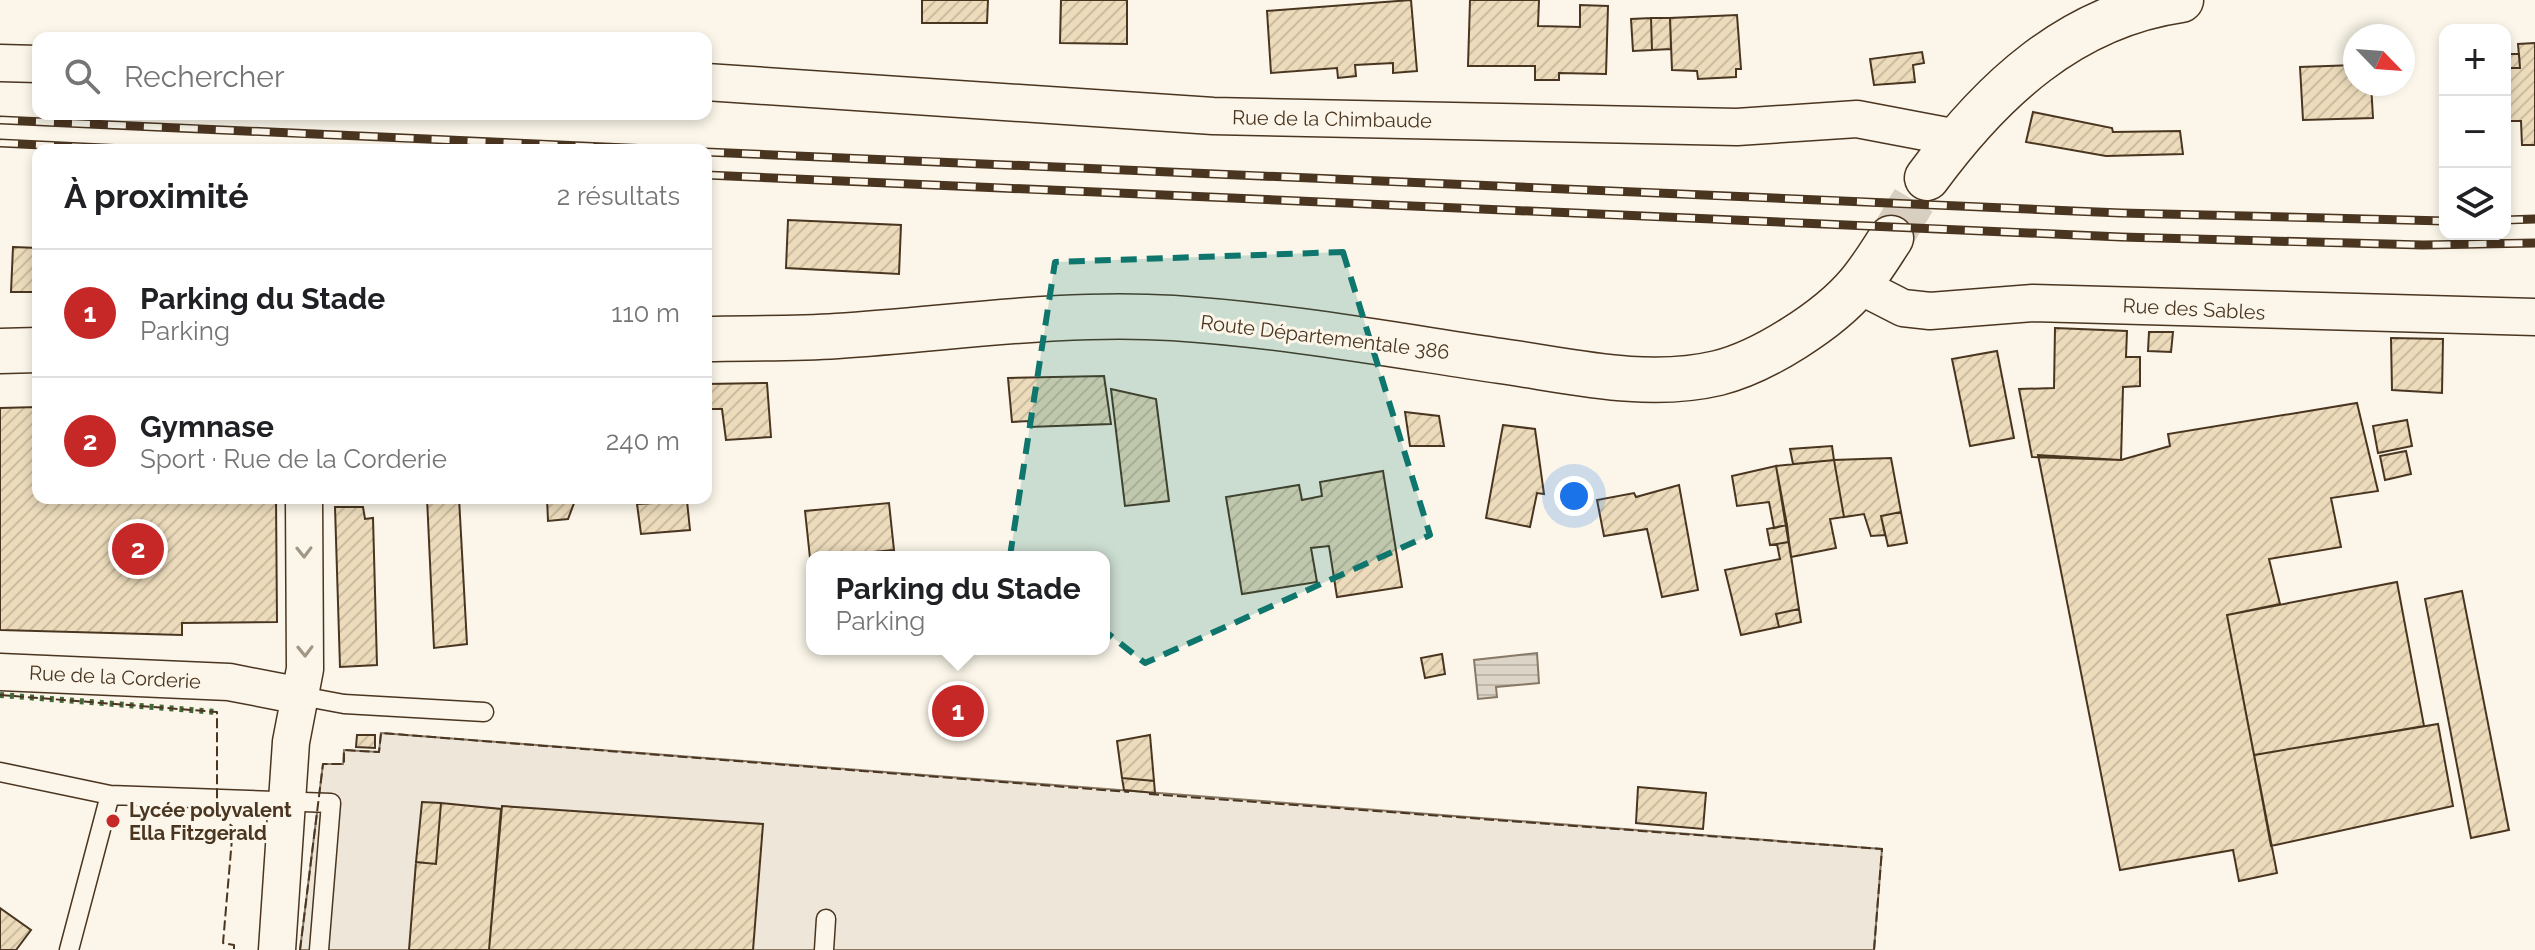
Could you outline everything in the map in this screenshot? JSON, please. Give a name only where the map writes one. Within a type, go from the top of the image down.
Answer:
[{"type":"main road","points":[[1927,178],[1987,103],[2056,46],[2123,13],[2181,0]]},
{"type":"main road","name":"Route Départementale 386","points":[[712,339],[835,336],[1066,316],[1175,318],[1397,345],[1609,377],[1688,378],[1733,368],[1804,331],[1858,285],[1891,238]]},
{"type":"main road","points":[[0,351],[32,350]]},
{"type":"street","points":[[0,63],[32,64]]},
{"type":"street","name":"Rue de la Chimbaude","points":[[712,82],[1213,116],[1737,127],[1857,119],[1957,138]]},
{"type":"street","name":"Rue des Sables","points":[[1858,285],[1903,308],[1930,311],[2033,303],[2535,317]]},
{"type":"street","points":[[277,950],[291,742],[305,669],[304,504]]},
{"type":"street","name":"Rue de la Corderie","points":[[0,672],[229,682],[301,696]]},
{"type":"lane","points":[[301,696],[344,704],[484,712]]},
{"type":"lane","points":[[0,772],[110,795],[331,803],[319,950]]},
{"type":"lane","points":[[69,950],[110,795]]},
{"type":"lane","points":[[824,950],[826,919]]},
{"type":"highlighted area","points":[[1343,252],[1430,535],[1145,663],[1010,556],[1055,262]]},
{"type":"shaded area","points":[[1537,653],[1539,683],[1496,687],[1497,697],[1478,699],[1474,660]]},
{"type":"shaded area","points":[[381,733],[1882,849],[1874,950],[300,950],[323,764],[343,764],[344,750],[379,752]]},
{"type":"building","points":[[922,0],[988,0],[987,23],[922,23]]},
{"type":"building","points":[[1061,0],[1127,0],[1127,44],[1060,43]]},
{"type":"building","points":[[1411,0],[1417,71],[1393,73],[1393,63],[1355,65],[1356,76],[1338,78],[1337,68],[1271,73],[1267,11]]},
{"type":"building","points":[[1470,0],[1539,0],[1538,26],[1580,27],[1580,5],[1608,6],[1606,74],[1559,73],[1559,80],[1535,80],[1535,66],[1468,66]]},
{"type":"building","points":[[1737,15],[1741,69],[1736,69],[1736,77],[1698,79],[1697,71],[1672,70],[1670,18]]},
{"type":"building","points":[[1651,18],[1652,50],[1633,51],[1631,19]]},
{"type":"building","points":[[1651,18],[1670,18],[1671,49],[1652,50]]},
{"type":"building","points":[[2535,43],[2535,145],[2522,145],[2521,121],[2511,121],[2511,68],[2520,68],[2518,44]]},
{"type":"building","points":[[1922,52],[1924,63],[1913,65],[1915,82],[1874,85],[1870,59]]},
{"type":"building","points":[[2511,54],[2519,54],[2520,68],[2511,68]]},
{"type":"building","points":[[2343,65],[2343,96],[2372,96],[2373,118],[2303,120],[2300,67]]},
{"type":"building","points":[[2033,112],[2112,128],[2113,132],[2180,131],[2183,154],[2106,156],[2026,142]]},
{"type":"building","points":[[788,220],[901,225],[899,274],[786,268]]},
{"type":"building","points":[[13,247],[32,248],[32,292],[11,292]]},
{"type":"building","points":[[2055,328],[2127,331],[2126,357],[2140,357],[2140,386],[2123,387],[2121,460],[2032,457],[2019,389],[2054,388]]},
{"type":"building","points":[[2149,332],[2173,332],[2171,352],[2148,351]]},
{"type":"building","points":[[2391,338],[2443,339],[2442,393],[2392,390]]},
{"type":"building","points":[[1997,351],[2014,438],[1970,446],[1952,359]]},
{"type":"building","points":[[1104,376],[1111,424],[1029,427],[1028,421],[1012,422],[1008,378]]},
{"type":"building","points":[[767,383],[771,437],[726,440],[722,409],[712,409],[712,384]]},
{"type":"building","points":[[1111,389],[1156,399],[1169,501],[1125,506]]},
{"type":"building","points":[[2357,403],[2378,491],[2331,498],[2341,547],[2269,559],[2280,604],[2227,615],[2277,873],[2239,881],[2233,850],[2120,870],[2038,455],[2121,460],[2170,446],[2168,434]]},
{"type":"building","points":[[32,407],[32,504],[276,504],[277,622],[182,623],[182,635],[0,630],[0,408]]},
{"type":"building","points":[[1405,412],[1439,416],[1444,446],[1410,446]]},
{"type":"building","points":[[2407,420],[2412,446],[2378,453],[2373,426]]},
{"type":"building","points":[[1503,425],[1535,429],[1544,494],[1537,493],[1530,527],[1486,518]]},
{"type":"building","points":[[1832,446],[1834,460],[1793,464],[1790,449]]},
{"type":"building","points":[[2406,451],[2411,474],[2385,480],[2380,456]]},
{"type":"building","points":[[1891,458],[1901,512],[1881,516],[1885,535],[1871,536],[1864,514],[1844,517],[1834,460]]},
{"type":"building","points":[[1834,460],[1844,517],[1830,519],[1836,548],[1791,557],[1776,466]]},
{"type":"building","points":[[1776,466],[1787,525],[1774,528],[1769,502],[1737,506],[1732,476]]},
{"type":"building","points":[[1383,471],[1402,587],[1337,597],[1329,546],[1311,548],[1317,582],[1242,594],[1226,497],[1299,485],[1302,500],[1322,496],[1320,482]]},
{"type":"building","points":[[1679,485],[1698,590],[1662,597],[1647,529],[1604,536],[1597,500],[1634,493],[1636,497]]},
{"type":"building","points":[[889,503],[894,550],[809,551],[805,511]]},
{"type":"building","points":[[427,504],[459,504],[467,644],[434,648]]},
{"type":"building","points":[[547,504],[574,504],[568,519],[548,521]]},
{"type":"building","points":[[637,504],[687,504],[690,530],[641,534]]},
{"type":"building","points":[[335,507],[363,507],[365,519],[373,518],[377,665],[340,667]]},
{"type":"building","points":[[1901,512],[1907,543],[1888,546],[1881,516]]},
{"type":"building","points":[[1787,525],[1789,542],[1770,545],[1767,529]]},
{"type":"building","points":[[1789,542],[1799,609],[1776,614],[1779,627],[1741,635],[1725,570],[1780,559],[1777,544]]},
{"type":"building","points":[[2397,582],[2424,726],[2254,755],[2227,615]]},
{"type":"building","points":[[2462,591],[2509,830],[2471,838],[2425,599]]},
{"type":"building","points":[[1799,609],[1801,622],[1779,627],[1776,614]]},
{"type":"building","points":[[1442,654],[1445,674],[1425,678],[1421,658]]},
{"type":"building","points":[[2438,724],[2453,806],[2271,846],[2254,755]]},
{"type":"building","points":[[357,735],[375,735],[375,748],[356,747]]},
{"type":"building","points":[[1150,735],[1154,781],[1122,778],[1117,741]]},
{"type":"building","points":[[1122,778],[1154,781],[1155,793],[1124,790]]},
{"type":"building","points":[[1638,787],[1706,793],[1703,829],[1636,823]]},
{"type":"building","points":[[422,802],[441,803],[436,864],[416,862]]},
{"type":"building","points":[[441,803],[501,809],[489,950],[409,950],[416,862],[436,864]]},
{"type":"building","points":[[502,806],[763,824],[753,950],[489,950]]},
{"type":"building","points":[[0,908],[31,930],[16,950],[0,950]]},
{"type":"tunnel","points":[[1891,238],[1927,178]]},
{"type":"railway","points":[[0,120],[538,144]]},
{"type":"railway","points":[[0,143],[32,145]]},
{"type":"railway","points":[[712,152],[2121,213],[2439,221]]},
{"type":"railway","points":[[712,175],[2121,237],[2423,245],[2535,243]]},
{"type":"railway","points":[[2511,220],[2535,219]]},
{"type":"hedge","points":[[0,695],[217,712]]},
{"type":"fence","points":[[0,695],[217,712],[217,814],[233,827],[223,943],[234,945],[234,950]]},
{"type":"fence","points":[[300,950],[323,764],[344,764],[344,750],[379,752],[381,733],[1129,792]]},
{"type":"fence","points":[[1149,794],[1882,849],[1874,950]]},
{"type":"place","name":"Gymnase","points":[[138,549]]},
{"type":"place","name":"Parking du Stade","points":[[958,711]]},
{"type":"place","name":"Lycée polyvalent Ella Fitzgerald","points":[[113,821]]}]
